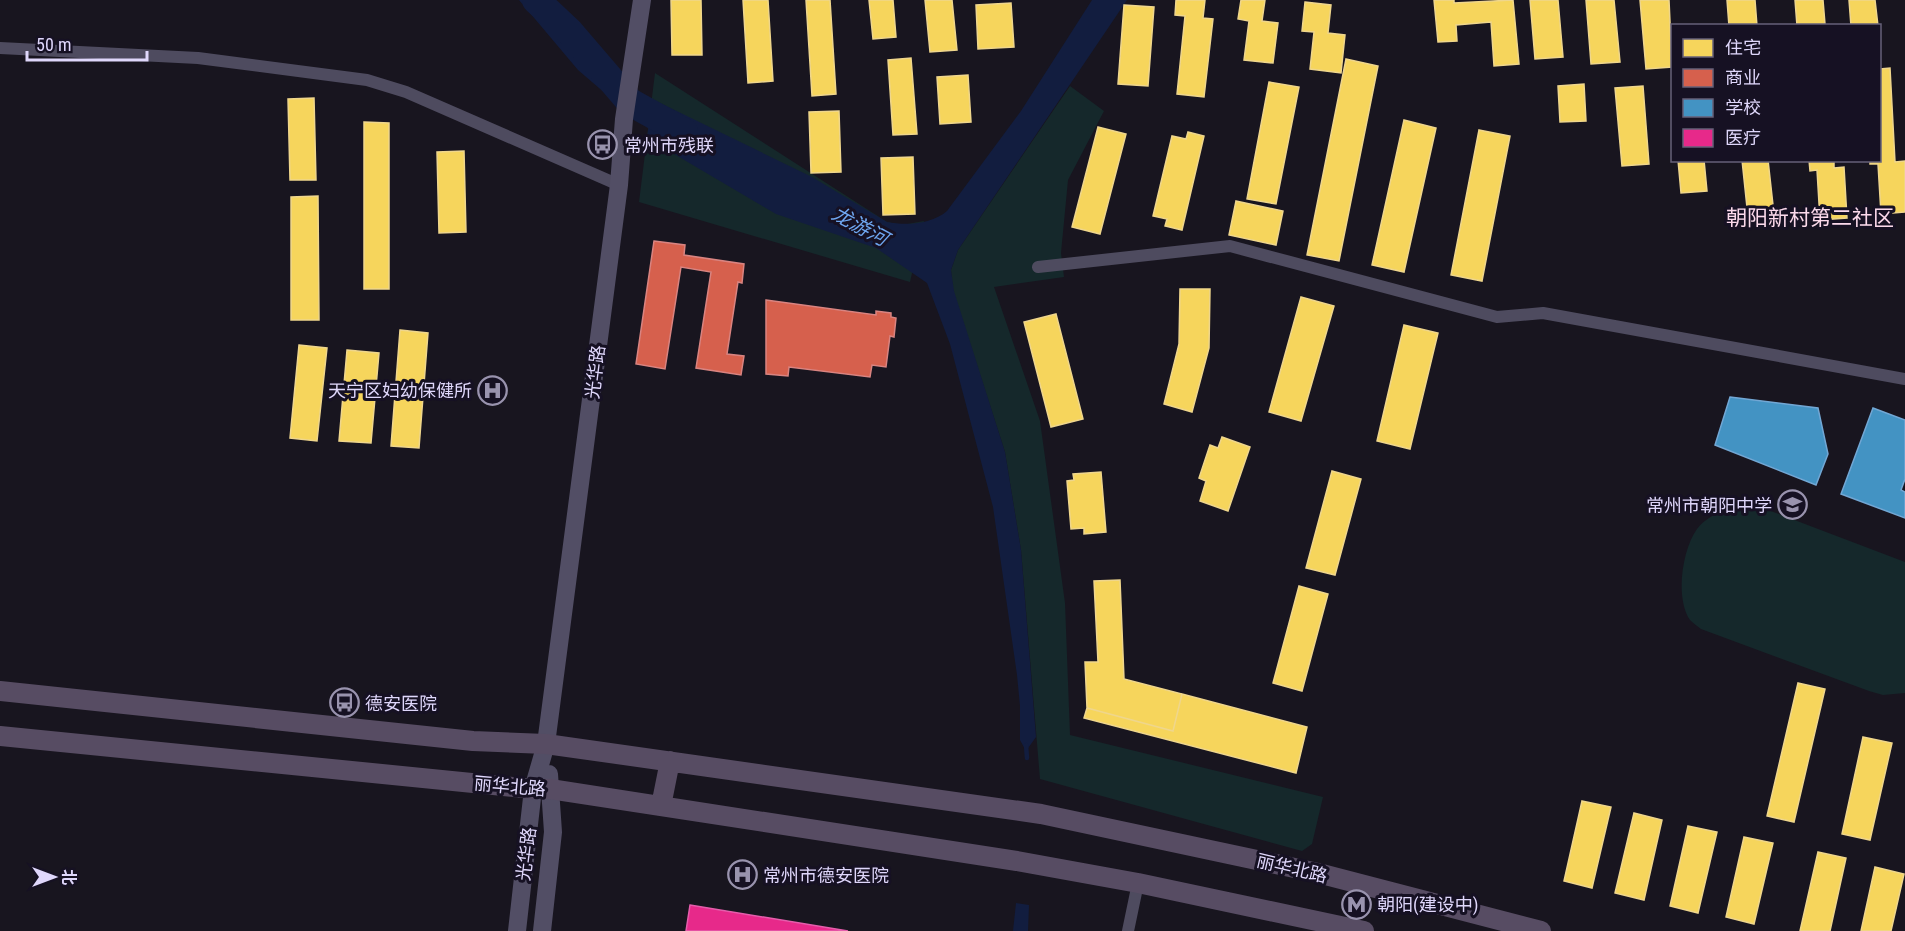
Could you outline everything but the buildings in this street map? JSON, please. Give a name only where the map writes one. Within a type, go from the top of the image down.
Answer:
[{"type":"main road","name":"光华路","points":[[517,931],[542,789],[619,184],[624,119],[642,0]]},
{"type":"main road","points":[[0,691],[473,741],[546,744],[670,761],[661,806]]},
{"type":"main road","name":"丽华北路","points":[[0,736],[542,789],[1017,861],[1138,883]]},
{"type":"main road","name":"丽华北路","points":[[670,761],[1041,814],[1318,873],[1541,931]]},
{"type":"main road","name":"光华路","points":[[542,789],[553,832],[542,931]]},
{"type":"main road","points":[[1138,883],[1364,931]]},
{"type":"street","points":[[0,48],[198,58],[367,80],[406,93],[619,184]]},
{"type":"street","points":[[1038,267],[1230,246],[1497,317],[1543,313],[1905,379]]},
{"type":"street","points":[[1128,931],[1138,883]]},
{"type":"green space","points":[[655,73],[887,222],[902,225],[924,221],[910,282],[639,202]]},
{"type":"green space","points":[[1070,86],[1104,111],[1068,180],[1061,253],[1064,277],[994,287],[1040,421],[1065,603],[1070,735],[1323,797],[1312,844],[1302,851],[1040,779],[1021,550],[1005,452],[953,291],[951,270],[958,250]]},
{"type":"green space","points":[[1734,497],[1905,562],[1905,693],[1883,695],[1869,691],[1701,629],[1690,620],[1685,611],[1682,587],[1687,549],[1700,525],[1732,506]]},
{"type":"water","points":[[519,0],[555,0],[608,58],[606,94],[578,70]]},
{"type":"water","points":[[1092,0],[1127,0],[958,250],[951,270],[954,291],[1005,452],[1021,550],[1036,737],[1026,751],[1020,740],[1017,675],[993,507],[950,344],[927,283],[876,248],[776,214],[647,138],[652,99],[812,177],[887,222],[911,224],[934,219],[947,211],[1021,111]]},
{"type":"water","points":[[1016,903],[1029,905],[1028,931],[1013,931]]},
{"type":"waterway","name":"龙游河","points":[[536,0],[570,32],[630,102],[684,132]]},
{"type":"waterway","points":[[1026,745],[1027,758]]},
{"type":"place","name":"常州市残联","points":[[603,145]]},
{"type":"place","name":"天宁区妇幼保健所","points":[[493,390]]},
{"type":"place","name":"常州市朝阳中学","points":[[1793,505]]},
{"type":"place","name":"德安医院","points":[[344,703]]},
{"type":"place","name":"常州市德安医院","points":[[742,875]]},
{"type":"place","name":"朝阳(建设中)","points":[[1356,904]]},
{"type":"district","name":"朝阳新村第二社区","points":[[1810,218]]}]
